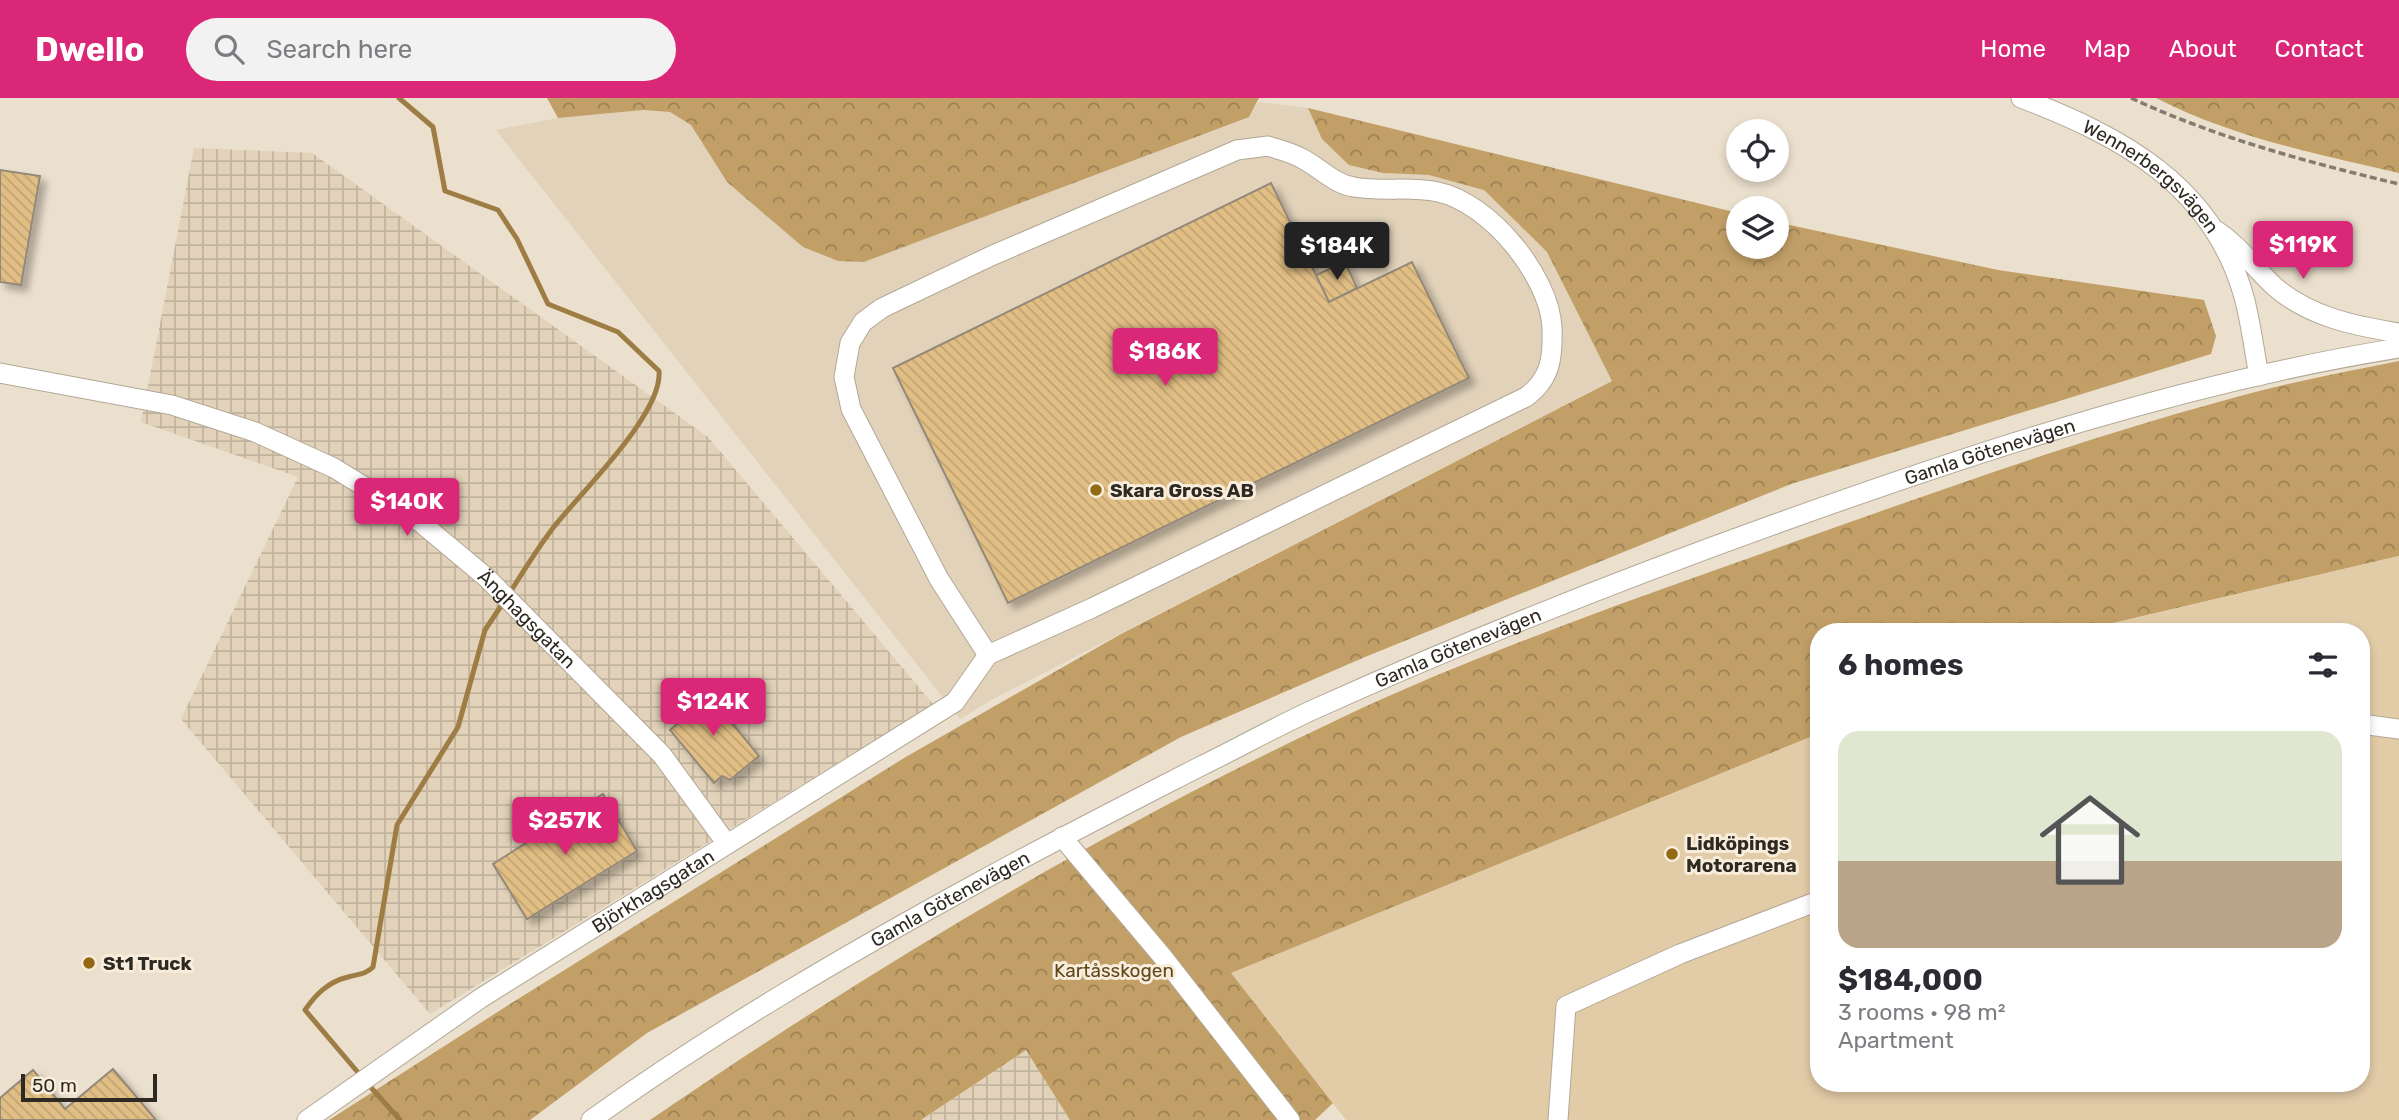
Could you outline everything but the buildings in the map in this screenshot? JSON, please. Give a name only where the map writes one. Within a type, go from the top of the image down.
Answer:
[{"type":"street","name":"Wennerbergsvägen","points":[[2021,98],[2106,134],[2135,151],[2165,175],[2213,228],[2244,295],[2259,376]]},
{"type":"street","points":[[1268,146],[1303,159],[1328,177],[1352,187],[1416,188],[1442,192],[1469,205],[1511,243],[1532,271],[1546,294],[1553,349],[1548,372],[1541,386],[1526,397],[1092,608],[988,655],[939,579],[851,409],[844,377],[850,343],[863,322],[872,315],[991,256],[1237,150],[1268,146]]},
{"type":"street","points":[[2213,228],[2230,240],[2275,287],[2308,309],[2349,325],[2399,333]]},
{"type":"street","name":"Gamla Götenevägen","points":[[591,1120],[743,1018],[877,938],[1062,837],[1311,710],[1632,577],[1958,460],[2144,405],[2259,376],[2399,348]]},
{"type":"street","name":"Änghagsgatan","points":[[0,373],[172,405],[255,432],[334,468],[414,517],[487,579],[610,700],[662,755],[727,844]]},
{"type":"street","name":"Björkhagsgatan","points":[[307,1120],[481,998],[955,702],[988,655]]},
{"type":"street","points":[[2370,725],[2399,729]]},
{"type":"street","points":[[1062,837],[1162,956],[1290,1120]]},
{"type":"street","points":[[1558,1120],[1566,1006],[1681,954],[1810,904]]},
{"type":"path","points":[[2131,98],[2182,122],[2238,142],[2399,184]]},
{"type":"shaded area","points":[[1259,102],[1308,108],[1322,139],[1383,173],[1429,175],[1483,189],[1547,252],[1613,380],[993,699],[960,719],[496,130],[558,118],[643,110],[670,112],[691,125],[727,182],[803,247],[838,261],[864,262],[1248,117]]},
{"type":"shaded area","points":[[194,148],[312,153],[708,437],[933,704],[430,1014],[181,719],[298,477],[141,422]]},
{"type":"shaded area","name":"Lidköpings Motorarena","points":[[2399,556],[2399,1120],[1346,1120],[1231,973],[1810,737],[1810,1092],[2370,1092],[2370,623],[2113,623]]},
{"type":"shaded area","points":[[1026,1050],[1070,1120],[921,1120]]},
{"type":"green space","points":[[547,98],[1259,98],[1249,117],[864,262],[838,261],[803,247],[727,182],[691,125],[670,112],[643,110],[558,118]]},
{"type":"green space","points":[[2156,98],[2399,98],[2399,173],[2244,134]]},
{"type":"green space","points":[[1308,108],[1726,210],[1726,259],[1789,259],[1789,225],[1998,270],[2204,300],[2216,336],[2211,354],[1791,484],[1365,657],[1181,737],[647,1033],[530,1120],[329,1120],[904,758],[1121,634],[1612,381],[1547,252],[1484,190],[1429,175],[1383,173],[1349,165],[1322,139]]},
{"type":"green space","name":"Kartåsskogen","points":[[2399,361],[2399,556],[2113,623],[1810,623],[1810,737],[1232,973],[1333,1103],[1315,1120],[1070,1120],[1026,1050],[921,1120],[650,1120],[816,1010],[1074,855],[1251,762],[1398,692],[1631,600],[2036,458],[2151,421],[2316,378]]},
{"type":"waterway","points":[[399,98],[433,127],[445,191],[498,210],[517,239],[548,304],[618,332],[659,371],[657,389],[634,430],[553,528],[509,594]]},
{"type":"waterway","points":[[361,1076],[305,1010],[329,985],[364,973],[373,967],[397,825],[458,727],[485,630],[503,603]]},
{"type":"waterway","points":[[367,1083],[400,1120]]},
{"type":"place","name":"Skara Gross AB","points":[[1096,490]]},
{"type":"place","name":"Lidköpings Motorarena","points":[[1672,854]]},
{"type":"place","name":"St1 Truck","points":[[89,963]]}]
